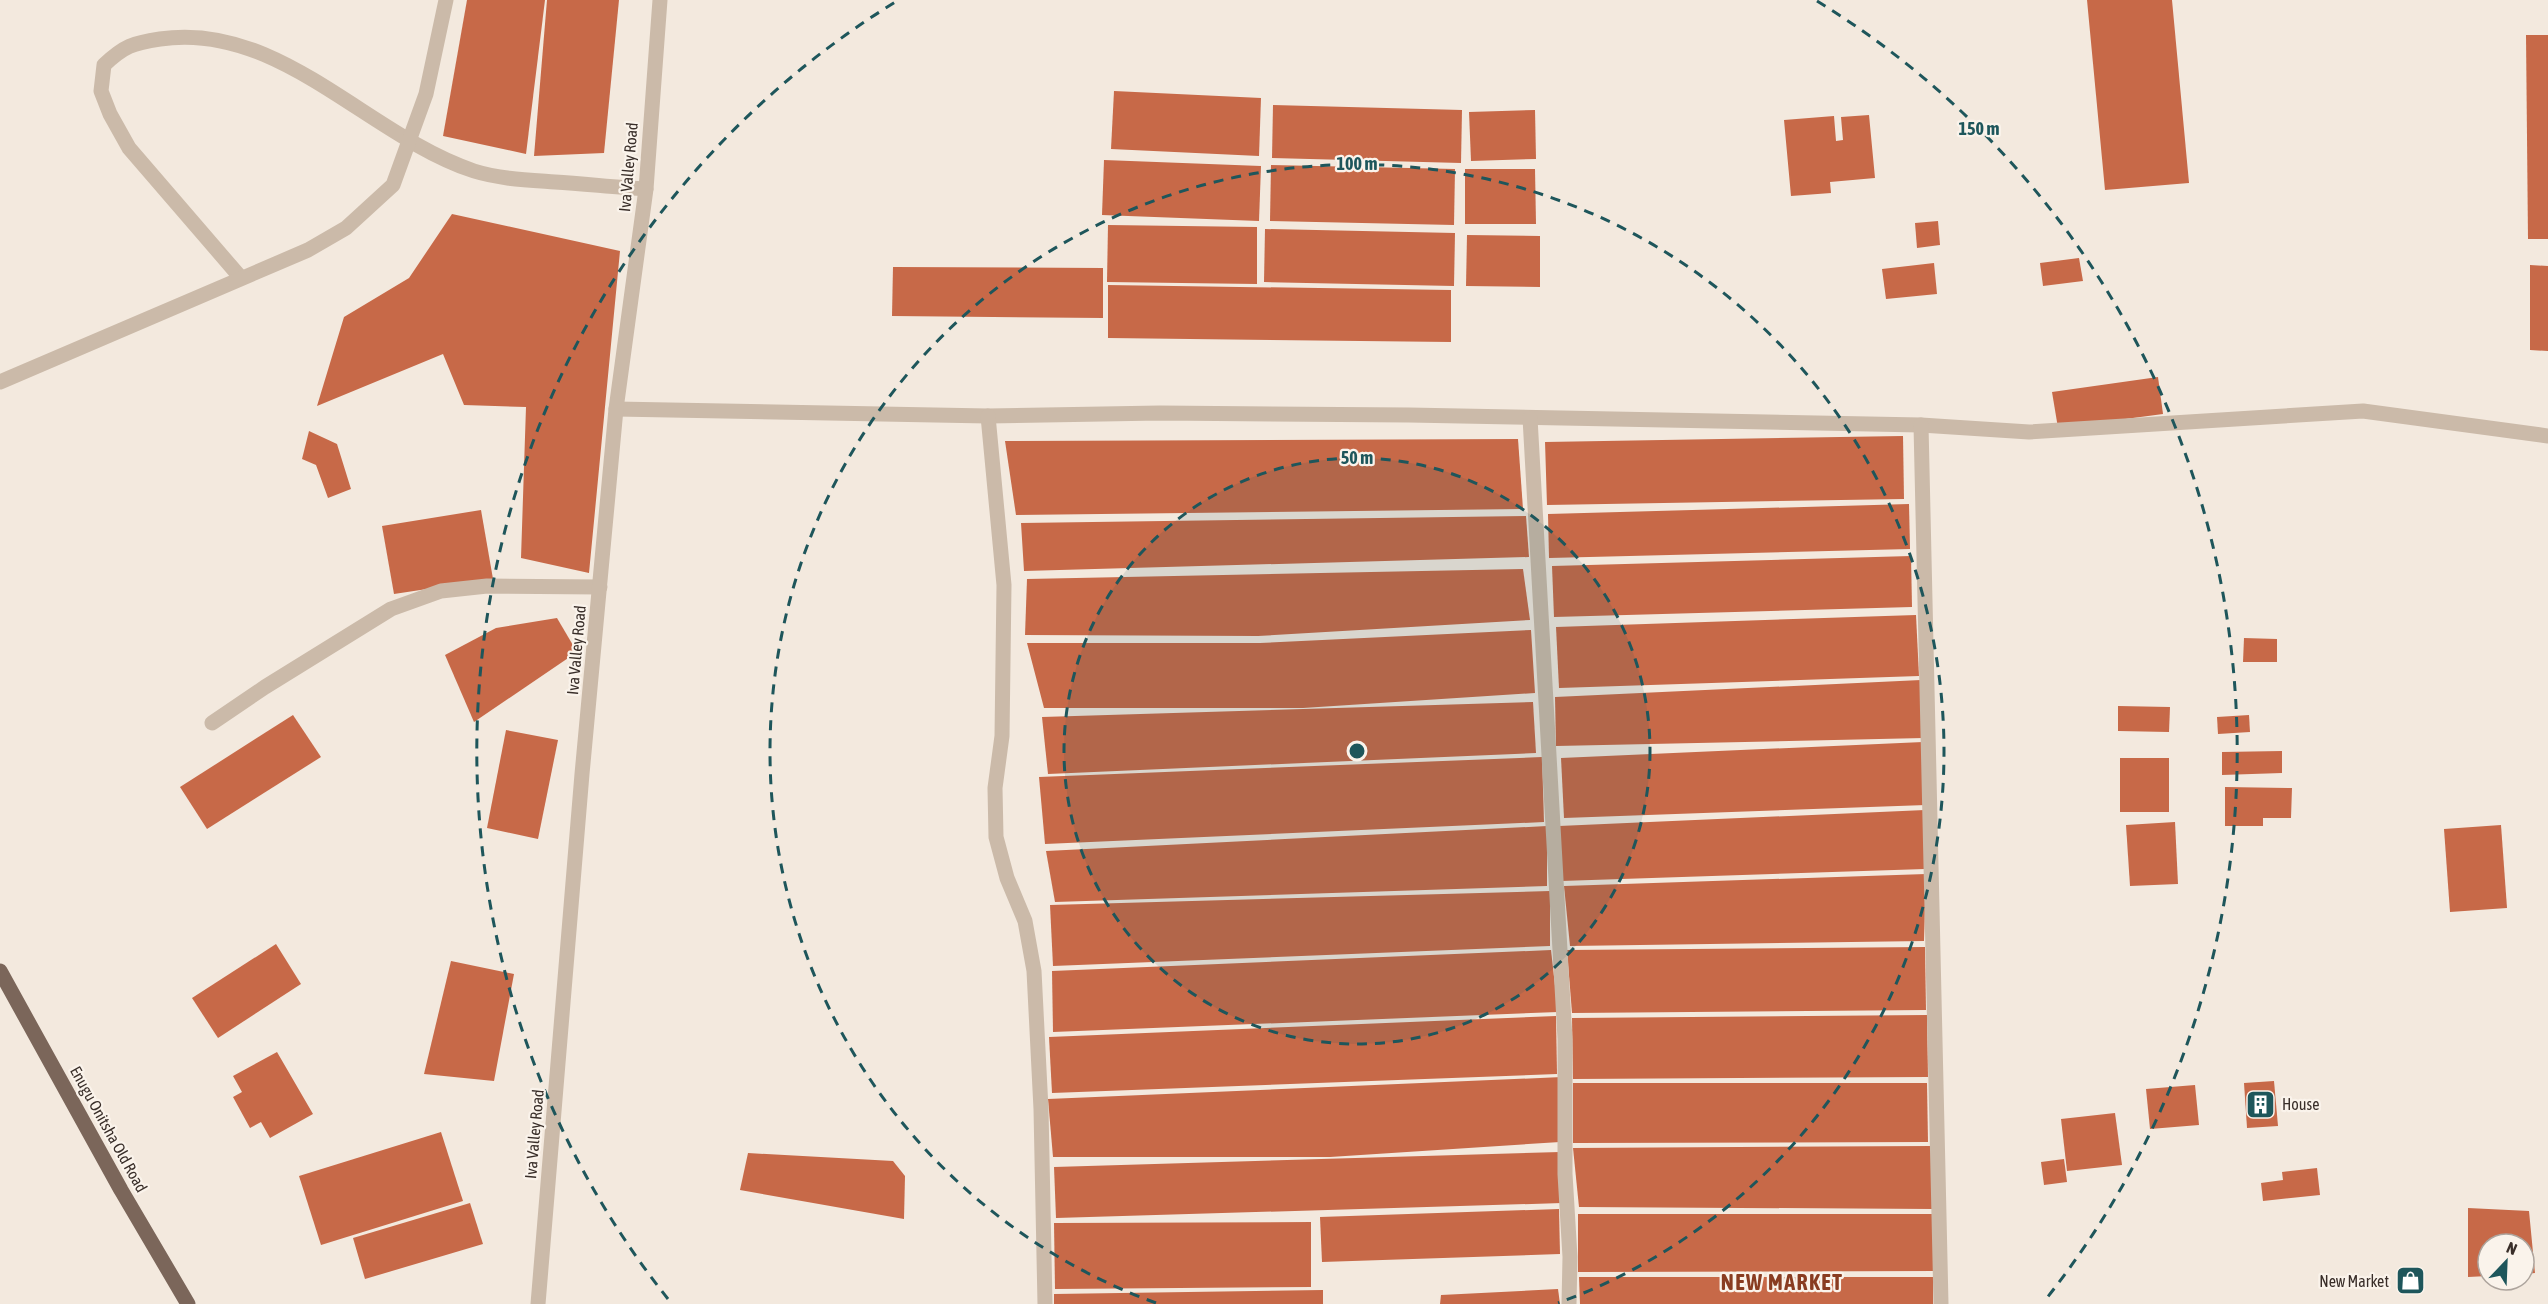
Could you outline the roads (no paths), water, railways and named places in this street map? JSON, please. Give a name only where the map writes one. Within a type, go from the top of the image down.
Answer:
[{"type":"main road","name":"Enugu Onitsha Old Road","points":[[0,970],[121,1190],[188,1304]]},
{"type":"street","points":[[0,382],[308,250],[346,228],[393,185],[426,94],[446,0]]},
{"type":"street","name":"Iva Valley Road","points":[[538,1304],[581,786],[616,409],[646,189],[660,0]]},
{"type":"street","points":[[241,278],[129,148],[110,114],[101,91],[104,64],[121,49],[141,42],[180,36],[213,38],[254,49],[282,63],[410,141],[446,160],[474,171],[506,178],[646,189]]},
{"type":"street","points":[[616,409],[988,416],[1160,413],[1530,418],[1921,425],[2029,432],[2363,411],[2548,436]]},
{"type":"street","points":[[988,416],[1004,585],[1002,736],[995,788],[996,837],[1007,878],[1025,921],[1034,971],[1041,1109],[1045,1304]]},
{"type":"street","points":[[1530,418],[1565,1039],[1565,1174],[1570,1257],[1569,1304]]},
{"type":"street","points":[[1921,425],[1941,1304]]},
{"type":"street","points":[[212,723],[265,687],[391,609],[441,591],[487,586],[600,587]]},
{"type":"place","name":"House","points":[[2261,1104]]},
{"type":"place","name":"New Market","points":[[2410,1281]]},
{"type":"district","name":"NEW MARKET","points":[[1782,1282]]}]
